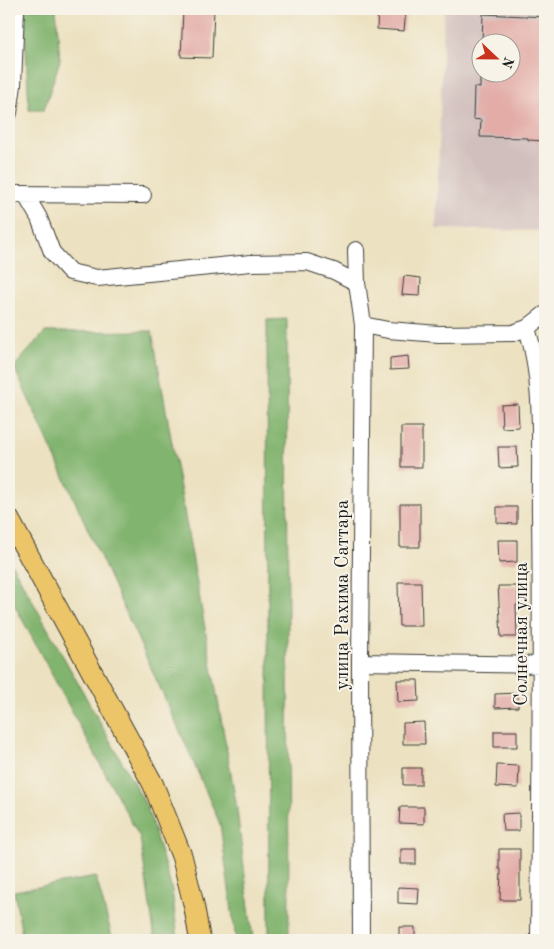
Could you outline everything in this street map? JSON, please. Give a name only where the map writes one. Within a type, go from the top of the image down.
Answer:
[{"type":"main road","points":[[9,519],[153,784],[182,857],[200,940]]},
{"type":"street","points":[[9,113],[13,85],[16,9]]},
{"type":"street","points":[[17,194],[143,195]]},
{"type":"street","points":[[17,194],[39,218],[52,252],[70,272],[97,278],[251,263],[307,262],[334,271],[357,282]]},
{"type":"street","name":"улица Рахима Саттара","points":[[356,250],[357,282],[363,325],[360,662],[361,940]]},
{"type":"street","points":[[363,325],[388,330],[439,334],[513,333],[527,328],[545,314]]},
{"type":"street","name":"Солнечная улица","points":[[527,328],[531,342],[539,404],[542,494],[542,832],[539,940]]},
{"type":"street","points":[[360,662],[543,665]]},
{"type":"shaded area","points":[[444,9],[545,9],[545,231],[436,229]]},
{"type":"green space","points":[[24,9],[56,9],[60,60],[44,110],[29,110]]},
{"type":"green space","points":[[287,319],[289,940],[269,940],[267,320]]},
{"type":"green space","points":[[152,331],[236,802],[253,940],[236,940],[220,824],[14,367],[45,332]]},
{"type":"green space","points":[[9,559],[147,807],[172,890],[178,940],[155,940],[140,838],[9,595]]},
{"type":"green space","points":[[96,877],[113,940],[23,940],[14,891]]},
{"type":"building","points":[[183,9],[214,9],[212,58],[181,57]]},
{"type":"building","points":[[378,9],[406,9],[404,31],[377,29]]},
{"type":"building","points":[[483,14],[545,17],[543,121],[545,122],[545,141],[528,140],[528,138],[480,137],[481,120],[473,119],[474,87],[480,88],[480,82],[522,82],[522,32],[482,32]]},
{"type":"building","points":[[404,276],[421,278],[420,296],[402,295]]},
{"type":"building","points":[[408,356],[409,369],[390,370],[390,358]]},
{"type":"building","points":[[518,404],[519,427],[502,428],[501,405]]},
{"type":"building","points":[[401,427],[422,427],[422,467],[401,467]]},
{"type":"building","points":[[498,447],[517,447],[518,467],[499,468]]},
{"type":"building","points":[[400,504],[420,504],[420,547],[400,547]]},
{"type":"building","points":[[497,507],[517,507],[517,524],[497,523]]},
{"type":"building","points":[[498,540],[517,540],[517,562],[499,563]]},
{"type":"building","points":[[398,582],[421,582],[422,626],[399,626]]},
{"type":"building","points":[[498,586],[517,586],[517,637],[501,637]]},
{"type":"building","points":[[397,680],[418,680],[419,701],[398,702]]},
{"type":"building","points":[[518,693],[518,707],[495,708],[495,694]]},
{"type":"building","points":[[424,722],[425,744],[403,744],[403,723]]},
{"type":"building","points":[[494,731],[517,731],[517,747],[494,747]]},
{"type":"building","points":[[497,765],[519,766],[518,788],[496,787]]},
{"type":"building","points":[[403,768],[421,768],[421,785],[403,785]]},
{"type":"building","points":[[400,807],[424,807],[424,824],[399,823]]},
{"type":"building","points":[[519,813],[519,831],[503,831],[502,814]]},
{"type":"building","points":[[401,849],[416,849],[416,864],[401,864]]},
{"type":"building","points":[[499,849],[520,849],[520,900],[500,900],[501,869],[499,869]]},
{"type":"building","points":[[398,887],[419,888],[418,904],[398,903]]},
{"type":"building","points":[[399,927],[415,927],[415,940],[399,940]]}]
